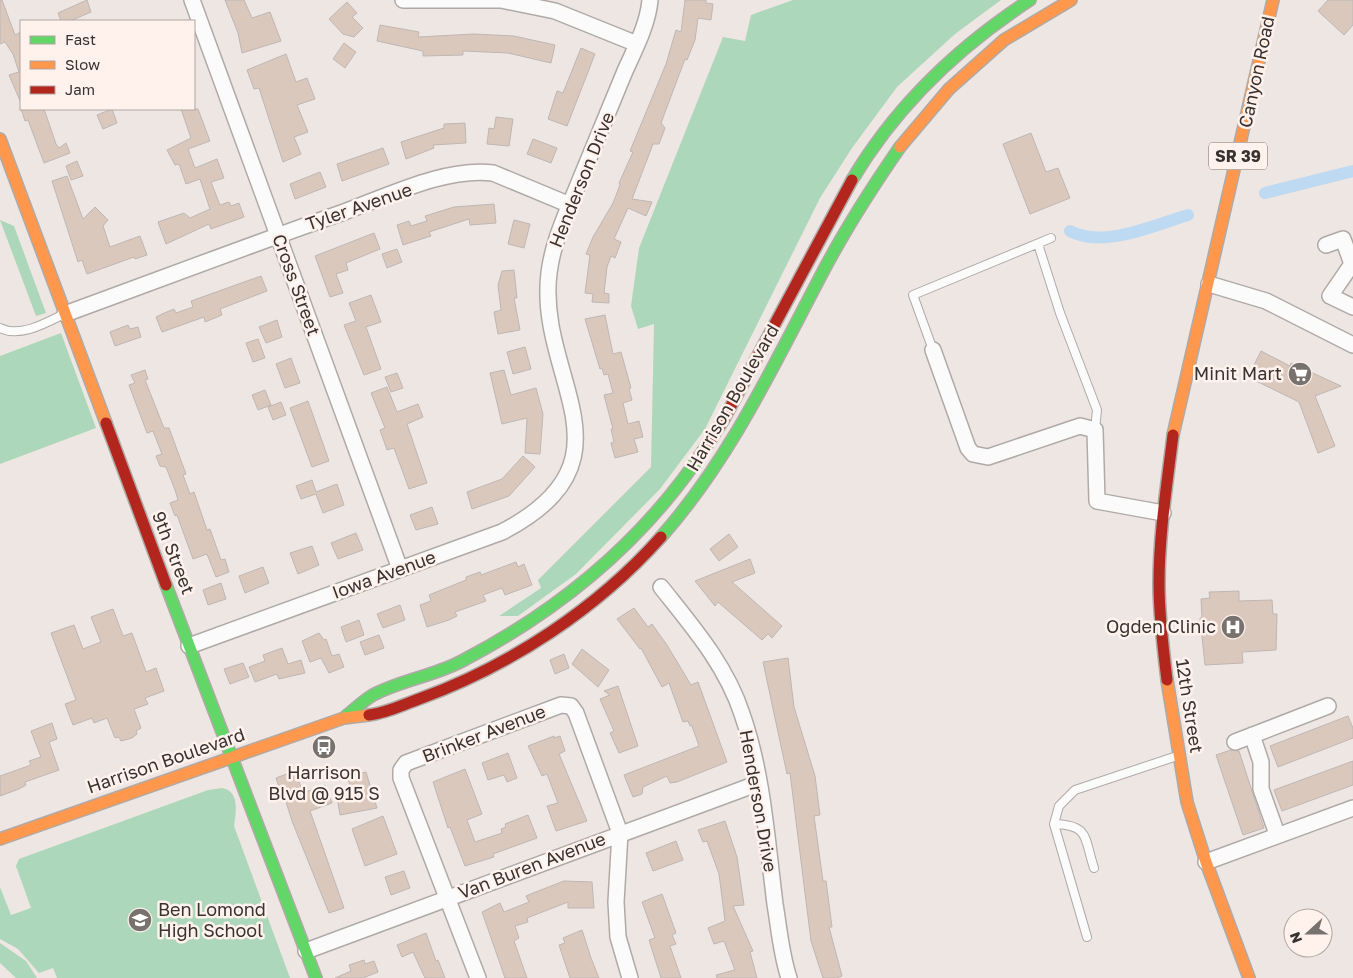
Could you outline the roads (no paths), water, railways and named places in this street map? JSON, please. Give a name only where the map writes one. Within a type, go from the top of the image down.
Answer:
[{"type":"main road","name":"Harrison Boulevard","points":[[344,718],[375,695],[458,664],[536,620],[584,584],[638,535],[660,510],[702,454],[724,419],[847,188],[874,146],[908,103],[938,72],[985,32],[1030,0]]},
{"type":"main road","name":"Harrison Boulevard","points":[[0,839],[231,756],[344,718],[381,714],[465,681],[549,633],[598,597],[626,572],[676,520],[719,463],[863,198],[906,135],[944,93],[978,61],[1026,26],[1071,0]]},
{"type":"main road","name":"Canyon Road","points":[[1208,284],[1273,0]]},
{"type":"main road","points":[[1266,27],[1283,0]]},
{"type":"main road","points":[[1259,9],[1266,27]]},
{"type":"main road","name":"9th Street","points":[[0,139],[189,646],[316,978]]},
{"type":"main road","name":"12th Street","points":[[1208,284],[1173,432],[1163,513],[1159,582],[1162,643],[1187,802],[1206,862],[1249,978]]},
{"type":"street","name":"Cross Street","points":[[192,0],[400,569]]},
{"type":"street","points":[[403,0],[501,0],[555,11],[637,44]]},
{"type":"street","name":"Henderson Drive","points":[[564,481],[574,450],[574,417],[550,325],[547,289],[552,256],[570,205],[637,44],[650,0]]},
{"type":"street","name":"Tyler Avenue","points":[[65,314],[425,183],[465,173],[481,172],[503,176],[570,205]]},
{"type":"street","points":[[1326,245],[1343,239],[1352,264],[1330,296],[1353,307]]},
{"type":"street","points":[[1208,284],[1266,301],[1353,345]]},
{"type":"street","points":[[933,350],[968,448],[973,454],[988,457],[1080,426],[1096,430],[1097,501],[1163,513]]},
{"type":"street","name":"Iowa Avenue","points":[[189,646],[515,525],[543,505],[564,481]]},
{"type":"street","name":"Henderson Drive","points":[[661,587],[706,645],[725,675],[744,720],[752,745],[759,783],[780,939],[789,978]]},
{"type":"street","name":"Brinker Avenue","points":[[448,898],[401,778],[401,770],[406,763],[561,705],[570,706],[576,713],[620,833]]},
{"type":"street","points":[[1235,742],[1328,706]]},
{"type":"street","points":[[1252,735],[1261,762],[1263,794],[1277,834]]},
{"type":"street","name":"Van Buren Avenue","points":[[306,951],[759,783]]},
{"type":"street","points":[[1206,862],[1277,834],[1353,808]]},
{"type":"street","points":[[620,833],[616,902],[618,937],[630,978]]},
{"type":"street","points":[[448,898],[478,978]]},
{"type":"lane","points":[[933,350],[913,295],[1051,238]]},
{"type":"lane","points":[[1038,244],[1060,313],[1097,410],[1096,430]]},
{"type":"lane","points":[[0,328],[15,332],[45,323],[65,314]]},
{"type":"lane","points":[[1087,937],[1054,824],[1058,806],[1075,790],[1179,756]]},
{"type":"lane","points":[[1054,824],[1073,824],[1082,830],[1094,868]]},
{"type":"waterway","points":[[1265,193],[1353,171]]},
{"type":"waterway","points":[[1070,231],[1083,236],[1098,238],[1113,236],[1144,229],[1188,215]]},
{"type":"place","name":"Minit Mart","points":[[1300,374]]},
{"type":"place","name":"Ogden Clinic","points":[[1233,627]]},
{"type":"place","name":"Harrison Blvd @ 915 S","points":[[324,747]]},
{"type":"place","name":"Ben Lomond High School","points":[[140,920]]}]
